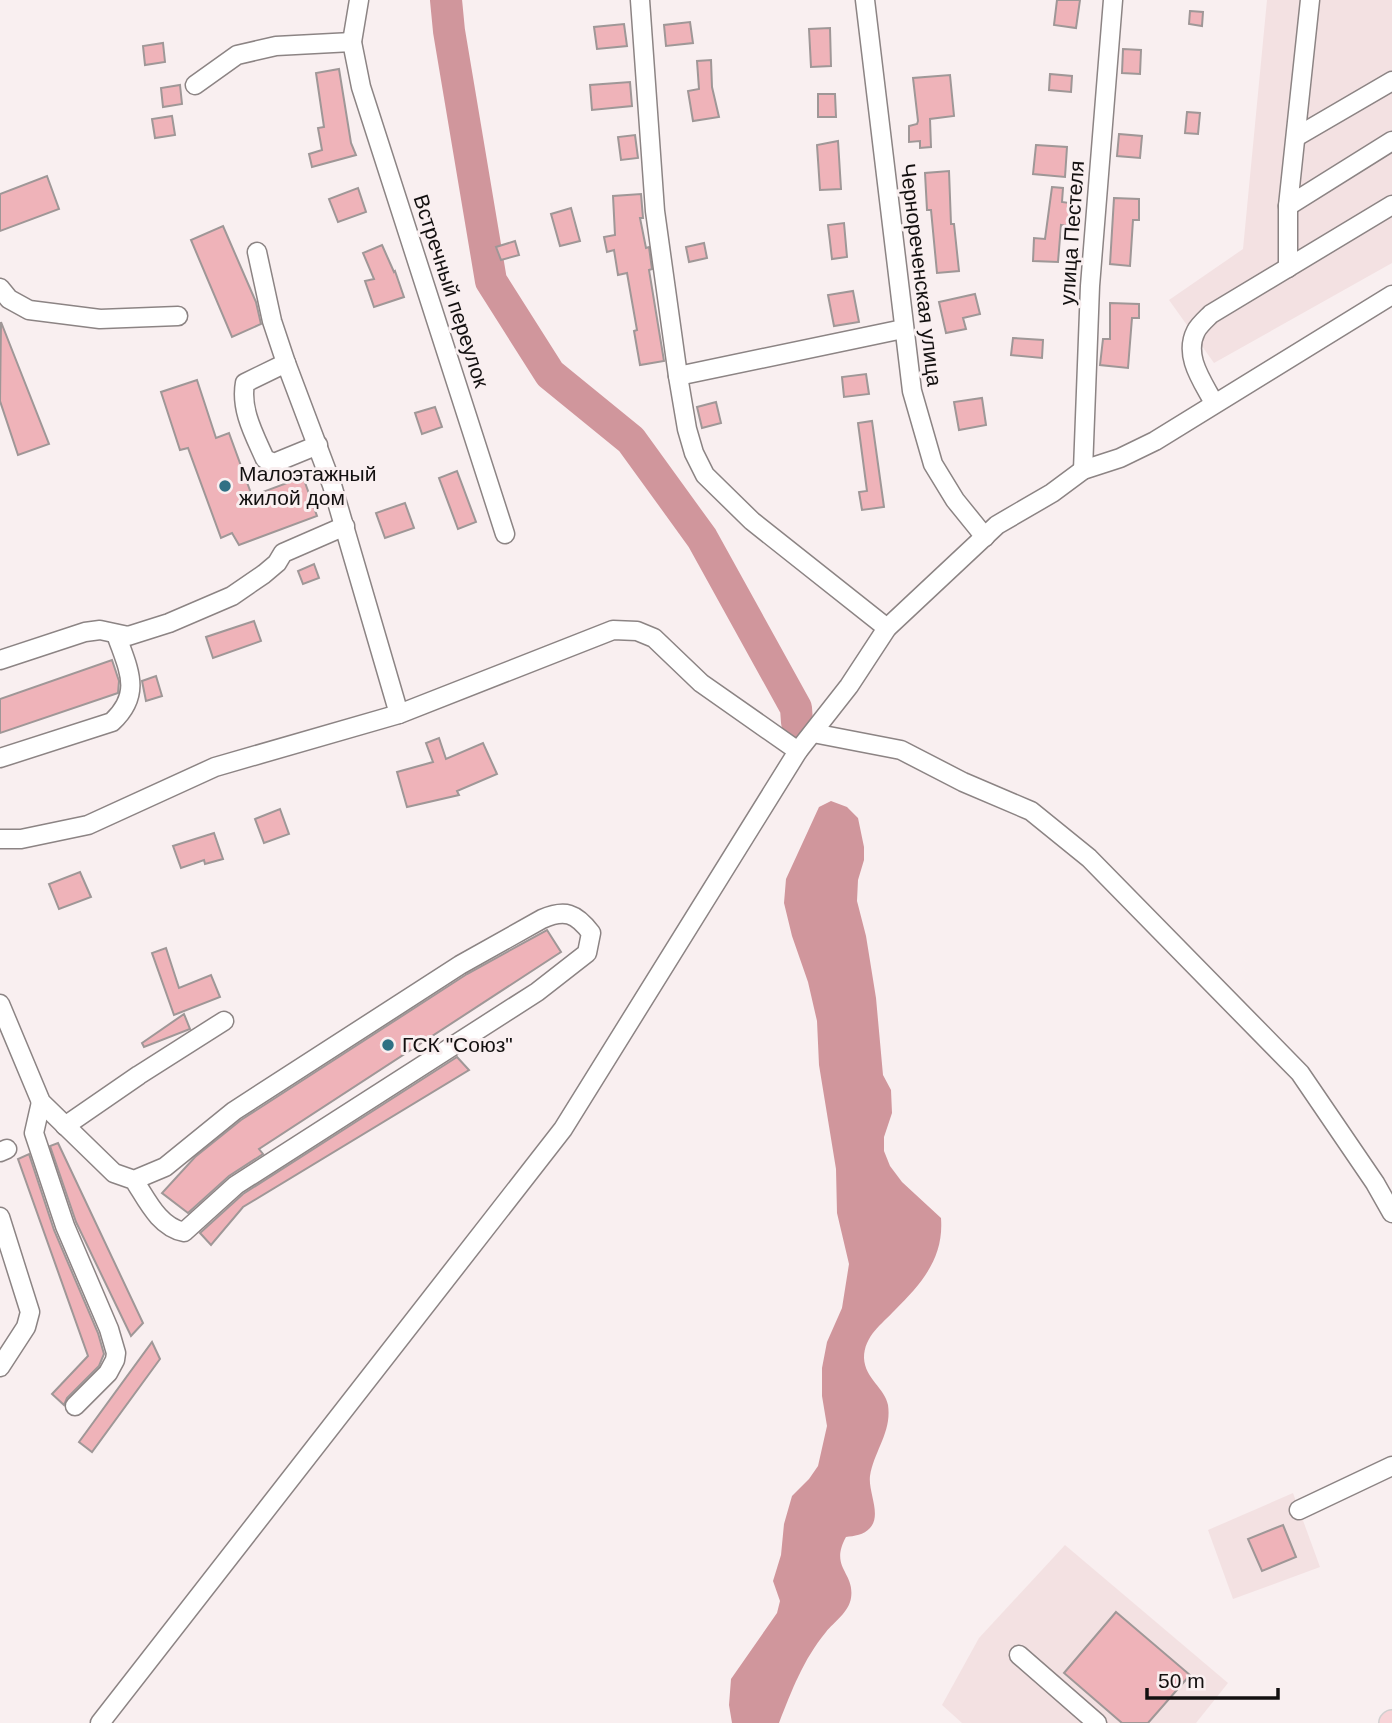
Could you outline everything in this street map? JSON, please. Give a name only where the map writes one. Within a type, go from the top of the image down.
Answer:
[{"type":"street","name":"Встречный переулок","points":[[359,0],[352,42],[361,87],[505,534]]},
{"type":"street","points":[[640,0],[655,211],[678,376],[694,453],[705,475],[752,521],[887,628]]},
{"type":"street","name":"Чернореченская улица","points":[[865,0],[912,391],[933,464],[955,500],[985,537]]},
{"type":"street","name":"улица Пестеля","points":[[1083,470],[1090,286],[1113,0]]},
{"type":"street","points":[[1288,268],[1288,206],[1310,0]]},
{"type":"street","points":[[194,85],[237,55],[276,46],[352,42]]},
{"type":"street","points":[[1296,137],[1392,80]]},
{"type":"street","points":[[1288,206],[1392,141]]},
{"type":"street","points":[[1214,403],[1193,360],[1191,347],[1196,330],[1211,314],[1392,205]]},
{"type":"street","points":[[257,252],[272,320],[345,526],[399,714]]},
{"type":"street","points":[[0,288],[9,299],[29,310],[100,319],[178,316]]},
{"type":"street","points":[[100,1723],[564,1129],[798,751],[849,686],[887,628],[998,525],[1052,493],[1083,470],[1121,458],[1155,441],[1392,295]]},
{"type":"street","points":[[678,376],[903,329]]},
{"type":"street","points":[[286,363],[245,383],[243,396],[251,428],[265,459],[274,463],[318,445]]},
{"type":"street","points":[[0,660],[85,632],[100,630],[128,636],[141,634],[232,596],[264,574],[283,554],[345,526]]},
{"type":"street","points":[[0,839],[21,839],[88,825],[215,767],[399,714],[613,630],[637,631],[654,639],[701,683],[798,751]]},
{"type":"street","points":[[0,758],[112,722],[123,712],[132,687],[116,634]]},
{"type":"street","points":[[813,733],[901,750],[963,782],[1031,811],[1089,858],[1300,1073],[1375,1183],[1392,1213]]},
{"type":"street","points":[[0,1004],[41,1102],[114,1173],[134,1180],[156,1214],[176,1230],[184,1232],[236,1185],[537,992],[587,953],[591,933],[580,919],[568,915],[556,913],[542,919],[460,965],[234,1111],[165,1167],[134,1180]]},
{"type":"street","points":[[65,1126],[224,1021]]},
{"type":"street","points":[[41,1102],[34,1133],[65,1226],[109,1329],[116,1353],[108,1373],[75,1406]]},
{"type":"street","points":[[0,1217],[30,1312],[26,1328],[0,1367]]},
{"type":"street","points":[[1299,1510],[1392,1466]]},
{"type":"street","points":[[1019,1655],[1097,1723]]},
{"type":"shaded area","points":[[1267,0],[1392,0],[1392,263],[1214,363],[1169,300],[1243,249]]},
{"type":"shaded area","points":[[831,801],[847,807],[858,818],[864,847],[857,901],[866,936],[876,998],[883,1075],[891,1090],[892,1113],[884,1137],[884,1151],[890,1166],[902,1182],[941,1218],[941,1232],[935,1258],[922,1280],[875,1331],[865,1350],[865,1365],[886,1399],[889,1415],[870,1476],[875,1510],[873,1523],[865,1532],[846,1537],[841,1547],[841,1563],[850,1582],[850,1603],[811,1653],[779,1723],[732,1723],[729,1705],[731,1679],[777,1613],[780,1601],[773,1581],[781,1555],[784,1524],[792,1496],[818,1466],[827,1426],[822,1396],[822,1368],[827,1342],[842,1308],[849,1264],[837,1213],[836,1169],[819,1065],[817,1021],[784,903],[786,879],[819,807]]},
{"type":"shaded area","points":[[1293,1493],[1320,1567],[1233,1599],[1208,1530]]},
{"type":"shaded area","points":[[1065,1545],[1228,1683],[1196,1723],[962,1723],[942,1705],[979,1638]]},
{"type":"building","points":[[1057,0],[1080,0],[1076,28],[1054,25]]},
{"type":"building","points":[[1190,11],[1203,12],[1202,26],[1189,24]]},
{"type":"building","points":[[690,22],[693,43],[666,46],[664,25]]},
{"type":"building","points":[[624,24],[627,46],[597,49],[594,27]]},
{"type":"building","points":[[830,28],[831,66],[811,67],[809,29]]},
{"type":"building","points":[[163,43],[165,62],[145,65],[143,46]]},
{"type":"building","points":[[1123,49],[1141,50],[1140,74],[1122,73]]},
{"type":"building","points":[[711,60],[712,87],[719,117],[693,121],[688,91],[699,89],[697,61]]},
{"type":"building","points":[[339,69],[351,143],[356,155],[312,167],[309,154],[322,150],[318,128],[324,127],[316,73]]},
{"type":"building","points":[[1050,74],[1072,76],[1071,92],[1049,90]]},
{"type":"building","points":[[950,75],[954,116],[930,119],[931,147],[920,148],[920,141],[909,142],[909,126],[917,124],[918,121],[913,78]]},
{"type":"building","points":[[630,82],[632,106],[592,110],[590,85]]},
{"type":"building","points":[[180,85],[182,104],[163,107],[161,88]]},
{"type":"building","points":[[818,94],[835,94],[836,117],[818,117]]},
{"type":"building","points":[[1187,112],[1200,113],[1198,134],[1185,133]]},
{"type":"building","points":[[172,116],[175,135],[155,138],[152,119]]},
{"type":"building","points":[[1119,134],[1142,136],[1140,158],[1117,156]]},
{"type":"building","points":[[635,135],[638,158],[621,160],[618,137]]},
{"type":"building","points":[[838,141],[841,189],[820,190],[817,145]]},
{"type":"building","points":[[1036,145],[1067,147],[1065,177],[1033,174]]},
{"type":"building","points":[[949,171],[951,224],[954,224],[959,271],[937,273],[931,210],[927,210],[925,173]]},
{"type":"building","points":[[47,176],[59,209],[0,231],[0,194]]},
{"type":"building","points":[[1052,187],[1063,188],[1062,202],[1076,204],[1073,227],[1061,225],[1058,262],[1033,261],[1034,238],[1045,239]]},
{"type":"building","points":[[358,188],[366,212],[338,222],[329,199]]},
{"type":"building","points":[[641,194],[643,218],[640,218],[646,248],[649,247],[652,269],[649,270],[664,361],[640,365],[627,273],[618,275],[614,250],[607,252],[604,237],[615,235],[613,196]]},
{"type":"building","points":[[1114,198],[1139,199],[1139,220],[1133,220],[1130,266],[1110,264]]},
{"type":"building","points":[[571,208],[580,241],[560,246],[551,214]]},
{"type":"building","points":[[844,223],[847,257],[832,259],[828,225]]},
{"type":"building","points":[[223,226],[256,302],[261,324],[232,337],[191,240]]},
{"type":"building","points":[[515,241],[519,255],[501,260],[496,247]]},
{"type":"building","points":[[704,243],[707,258],[689,262],[686,247]]},
{"type":"building","points":[[382,245],[404,297],[374,307],[365,281],[374,279],[363,253]]},
{"type":"building","points":[[853,291],[859,322],[834,326],[828,295]]},
{"type":"building","points":[[975,294],[980,314],[963,318],[966,329],[946,333],[939,302]]},
{"type":"building","points":[[1110,303],[1139,304],[1139,318],[1132,318],[1128,368],[1100,365],[1103,339],[1110,339]]},
{"type":"building","points":[[1,322],[49,444],[18,455],[0,401]]},
{"type":"building","points":[[1013,338],[1043,340],[1042,358],[1011,355]]},
{"type":"building","points":[[866,374],[869,394],[844,397],[842,377]]},
{"type":"building","name":"Малоэтажный жилой дом","points":[[197,380],[216,438],[229,433],[252,496],[303,477],[317,516],[239,545],[232,533],[221,538],[188,448],[180,450],[161,392]]},
{"type":"building","points":[[982,398],[986,425],[959,430],[954,402]]},
{"type":"building","points":[[716,402],[721,423],[702,428],[697,407]]},
{"type":"building","points":[[435,407],[442,427],[422,434],[415,413]]},
{"type":"building","points":[[872,421],[884,507],[862,510],[859,492],[867,491],[858,423]]},
{"type":"building","points":[[457,471],[476,522],[458,529],[439,478]]},
{"type":"building","points":[[405,503],[414,528],[385,538],[376,513]]},
{"type":"building","points":[[314,564],[319,578],[303,584],[298,571]]},
{"type":"building","points":[[254,621],[261,641],[213,658],[206,637]]},
{"type":"building","points":[[112,660],[119,681],[118,693],[0,733],[0,699]]},
{"type":"building","points":[[156,676],[162,696],[146,701],[142,681]]},
{"type":"building","points":[[439,738],[446,759],[483,743],[497,774],[457,791],[459,795],[407,807],[397,772],[433,762],[426,743]]},
{"type":"building","points":[[280,809],[289,834],[264,843],[255,819]]},
{"type":"building","points":[[214,833],[223,859],[205,864],[204,860],[181,868],[173,846]]},
{"type":"building","points":[[80,872],[91,897],[59,909],[49,884]]},
{"type":"building","name":"ГСК \"Союз\"","points":[[547,930],[561,952],[259,1149],[263,1154],[229,1176],[188,1213],[162,1193],[195,1157],[241,1120],[467,974]]},
{"type":"building","points":[[166,948],[179,988],[211,975],[220,997],[174,1015],[152,953]]},
{"type":"building","points":[[184,1014],[190,1029],[144,1047],[142,1043]]},
{"type":"building","name":"ГСК \"Союз\"","points":[[457,1057],[469,1070],[243,1207],[211,1245],[200,1233],[243,1194]]},
{"type":"building","points":[[58,1143],[143,1323],[131,1336],[76,1222],[50,1146]]},
{"type":"building","points":[[29,1154],[54,1230],[98,1333],[104,1354],[99,1366],[67,1398],[64,1405],[52,1394],[88,1356],[18,1159]]},
{"type":"building","points":[[152,1342],[160,1359],[92,1452],[79,1442]]},
{"type":"building","points":[[1283,1525],[1296,1557],[1262,1571],[1248,1539]]},
{"type":"building","points":[[1116,1612],[1190,1675],[1148,1723],[1122,1723],[1064,1673]]},
{"type":"waterway","points":[[446,0],[491,281],[550,374],[631,440],[702,538],[796,708],[797,722]]},
{"type":"place","name":"Малоэтажный жилой дом","points":[[225,486]]},
{"type":"place","name":"ГСК \"Союз\"","points":[[388,1045]]}]
